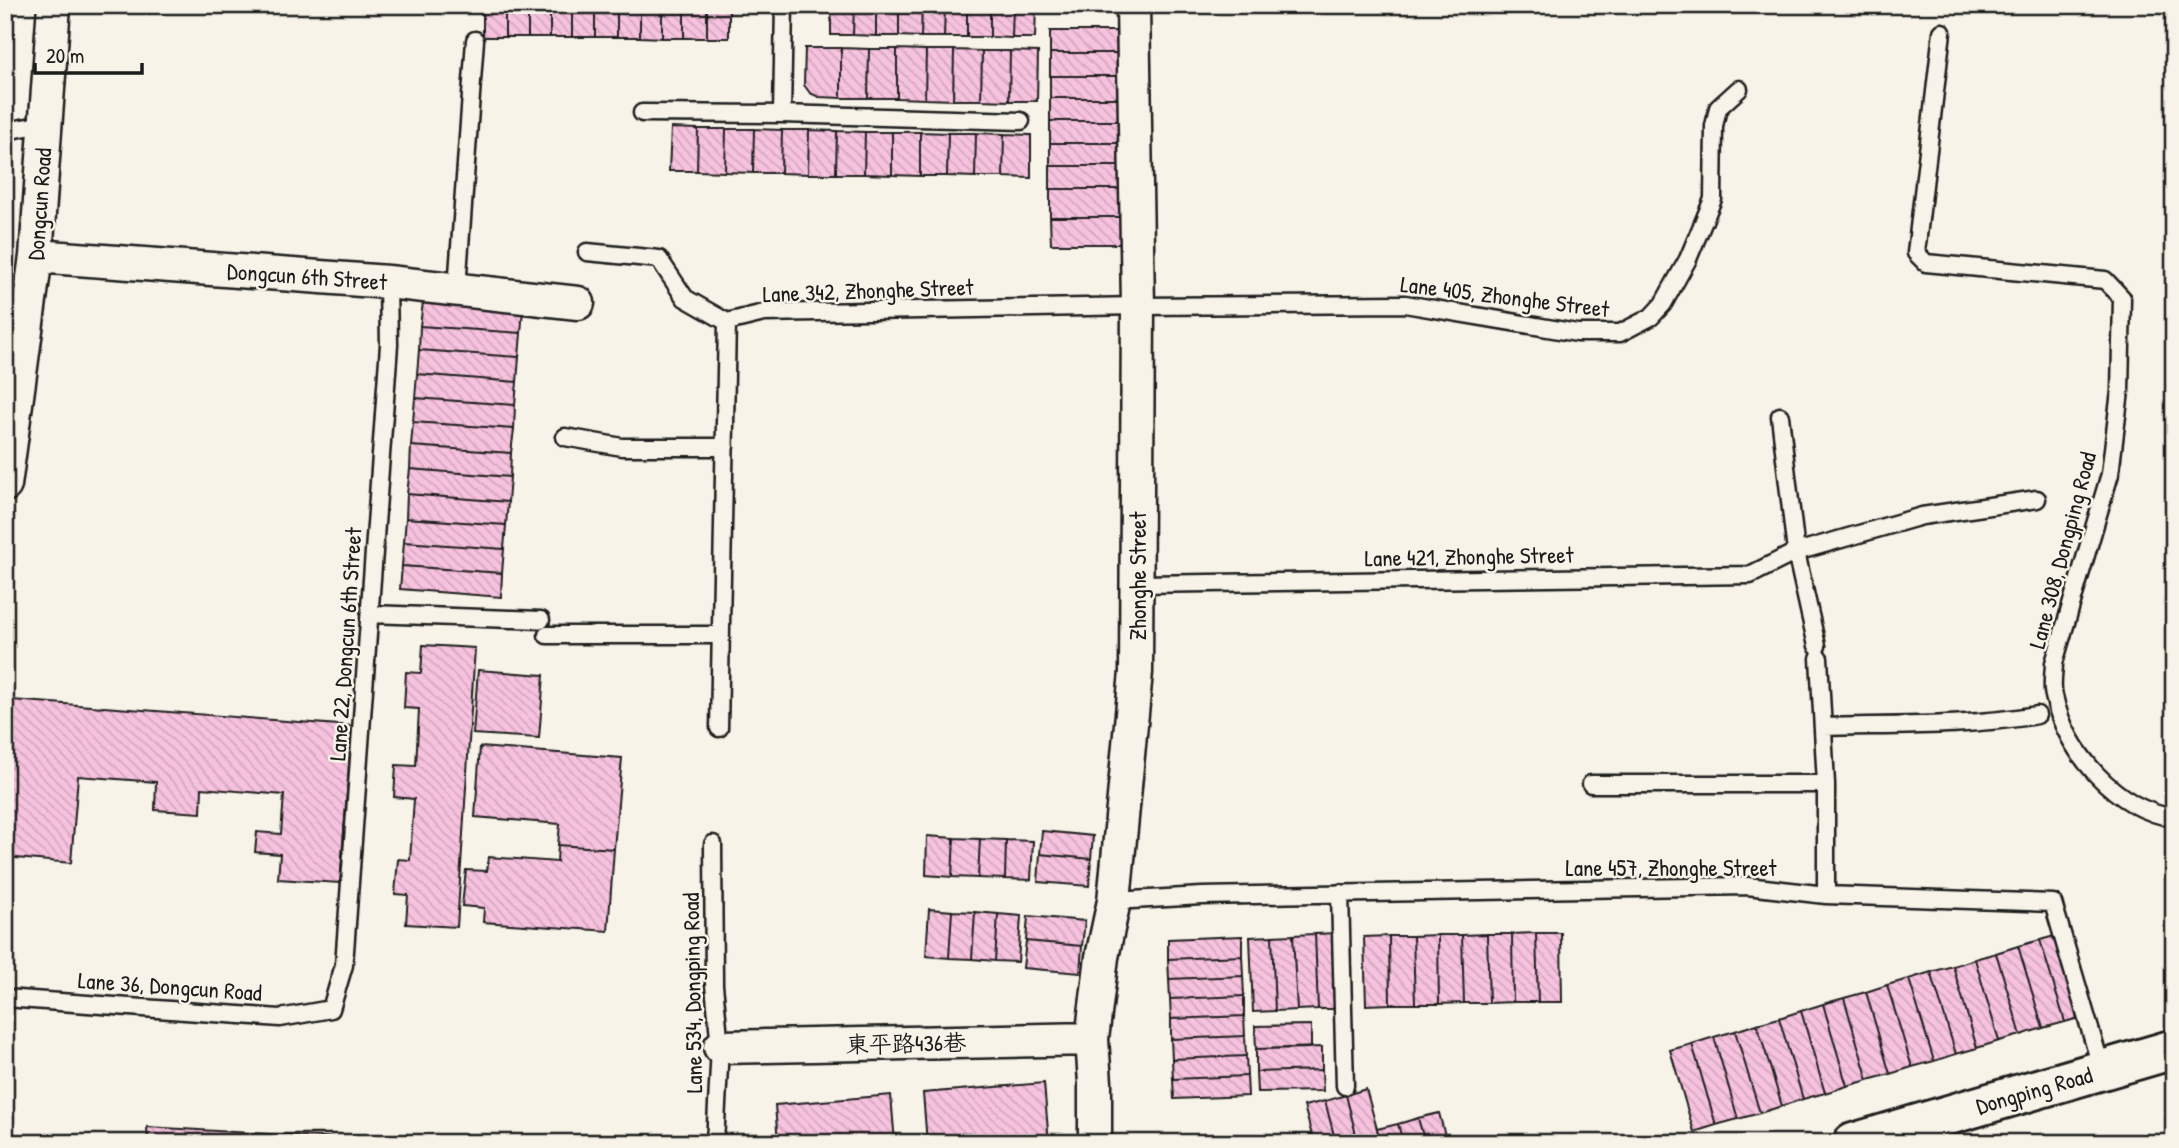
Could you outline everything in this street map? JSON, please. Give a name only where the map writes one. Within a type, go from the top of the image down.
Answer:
[{"type":"main road","name":"Dongping Road","points":[[1853,1143],[2174,1049]]},
{"type":"street","name":"Dongcun Road","points":[[5,485],[36,256],[54,5]]},
{"type":"street","name":"Zhonghe Street","points":[[1095,1143],[1092,1039],[1102,957],[1114,901],[1136,672],[1138,306],[1133,5]]},
{"type":"street","name":"Dongcun 6th Street","points":[[36,256],[388,282],[578,303]]},
{"type":"street","name":"東平路436巷","points":[[720,1047],[1092,1039]]},
{"type":"lane","points":[[782,114],[784,5]]},
{"type":"lane","name":"Lane 308, Dongping Road","points":[[1942,32],[1916,253],[1926,263],[2105,280],[2122,298],[2120,391],[2110,474],[2054,663],[2053,695],[2072,746],[2108,788],[2157,816],[2174,818]]},
{"type":"lane","points":[[457,288],[475,40]]},
{"type":"lane","name":"Lane 405, Zhonghe Street","points":[[1138,306],[1405,304],[1577,333],[1620,333],[1651,317],[1663,304],[1688,259],[1713,199],[1714,126],[1718,108],[1739,89]]},
{"type":"lane","points":[[642,113],[1021,121]]},
{"type":"lane","points":[[5,131],[44,124]]},
{"type":"lane","points":[[587,251],[659,259],[685,298],[727,322],[719,728]]},
{"type":"lane","name":"Lane 22, Dongcun 6th Street","points":[[331,1009],[344,965],[389,345],[388,282]]},
{"type":"lane","name":"Lane 342, Zhonghe Street","points":[[727,322],[764,313],[1138,306]]},
{"type":"lane","points":[[1780,416],[1796,552],[1818,652],[1826,784],[1826,895]]},
{"type":"lane","points":[[565,437],[622,447],[725,447]]},
{"type":"lane","name":"Lane 421, Zhonghe Street","points":[[1138,584],[1750,575],[1796,552],[1922,516],[2037,499]]},
{"type":"lane","points":[[370,614],[544,627],[721,635]]},
{"type":"lane","points":[[1823,727],[1935,724],[2037,715]]},
{"type":"lane","points":[[1591,784],[1826,784]]},
{"type":"lane","name":"Lane 534, Dongping Road","points":[[713,844],[714,985],[720,1047],[715,1143]]},
{"type":"lane","name":"Lane 457, Zhonghe Street","points":[[1114,901],[1202,896],[1747,886],[1826,895],[2053,903],[2102,1070]]},
{"type":"lane","points":[[1340,893],[1345,1086]]},
{"type":"lane","name":"Lane 36, Dongcun Road","points":[[5,998],[280,1018],[331,1009]]},
{"type":"building","points":[[483,5],[505,5],[505,37],[483,37]]},
{"type":"building","points":[[505,5],[528,5],[528,37],[505,37]]},
{"type":"building","points":[[528,5],[550,5],[550,37],[528,37]]},
{"type":"building","points":[[550,5],[572,5],[572,37],[550,37]]},
{"type":"building","points":[[572,5],[595,5],[595,37],[572,37]]},
{"type":"building","points":[[595,5],[617,5],[617,37],[595,37]]},
{"type":"building","points":[[617,5],[640,5],[640,37],[617,37]]},
{"type":"building","points":[[640,5],[662,5],[662,38],[640,37]]},
{"type":"building","points":[[662,5],[684,5],[684,38],[662,38]]},
{"type":"building","points":[[684,5],[707,5],[707,38],[684,38]]},
{"type":"building","points":[[707,5],[729,5],[729,38],[707,38]]},
{"type":"building","points":[[831,5],[854,5],[853,35],[831,35]]},
{"type":"building","points":[[854,5],[876,5],[876,36],[853,35]]},
{"type":"building","points":[[876,5],[899,5],[899,36],[876,36]]},
{"type":"building","points":[[899,5],[922,5],[921,37],[899,36]]},
{"type":"building","points":[[922,5],[945,5],[944,37],[921,37]]},
{"type":"building","points":[[945,5],[967,5],[967,37],[944,37]]},
{"type":"building","points":[[967,5],[990,5],[990,37],[967,37]]},
{"type":"building","points":[[990,5],[1013,5],[1012,38],[990,37]]},
{"type":"building","points":[[1013,5],[1036,5],[1035,38],[1012,38]]},
{"type":"building","points":[[1050,31],[1118,31],[1118,53],[1050,53]]},
{"type":"building","points":[[805,48],[841,48],[841,98],[819,97],[810,93],[804,85]]},
{"type":"building","points":[[841,48],[869,49],[868,98],[841,98]]},
{"type":"building","points":[[869,49],[897,49],[897,98],[868,98]]},
{"type":"building","points":[[897,49],[926,50],[925,99],[897,98]]},
{"type":"building","points":[[926,50],[954,50],[953,100],[925,99]]},
{"type":"building","points":[[954,50],[982,51],[981,100],[953,100]]},
{"type":"building","points":[[982,51],[1010,51],[1009,101],[981,100]]},
{"type":"building","points":[[1010,51],[1038,52],[1037,101],[1009,101]]},
{"type":"building","points":[[1050,53],[1118,53],[1118,76],[1050,76]]},
{"type":"building","points":[[1050,76],[1118,76],[1118,98],[1050,98]]},
{"type":"building","points":[[1050,98],[1118,98],[1119,121],[1050,121]]},
{"type":"building","points":[[1050,121],[1119,121],[1119,143],[1050,143]]},
{"type":"building","points":[[671,128],[698,129],[697,171],[669,171]]},
{"type":"building","points":[[698,129],[726,129],[725,172],[697,171]]},
{"type":"building","points":[[726,129],[754,129],[753,173],[725,172]]},
{"type":"building","points":[[754,129],[782,130],[781,173],[753,173]]},
{"type":"building","points":[[782,130],[809,130],[808,174],[781,173]]},
{"type":"building","points":[[809,130],[837,131],[836,174],[808,174]]},
{"type":"building","points":[[837,131],[865,132],[864,174],[836,174]]},
{"type":"building","points":[[865,132],[892,132],[892,175],[864,174]]},
{"type":"building","points":[[892,132],[920,132],[920,176],[892,175]]},
{"type":"building","points":[[920,132],[948,133],[947,176],[920,176]]},
{"type":"building","points":[[948,133],[976,133],[975,177],[947,176]]},
{"type":"building","points":[[976,133],[1004,134],[1003,177],[975,177]]},
{"type":"building","points":[[1004,134],[1031,135],[1031,178],[1003,177]]},
{"type":"building","points":[[1050,143],[1119,143],[1119,166],[1050,166]]},
{"type":"building","points":[[1050,166],[1119,166],[1119,189],[1050,189]]},
{"type":"building","points":[[1050,189],[1119,189],[1120,217],[1050,217]]},
{"type":"building","points":[[1050,217],[1120,217],[1120,244],[1051,244]]},
{"type":"building","points":[[423,302],[523,309],[521,333],[420,326]]},
{"type":"building","points":[[420,326],[521,333],[519,357],[419,350]]},
{"type":"building","points":[[419,350],[519,357],[517,382],[417,374]]},
{"type":"building","points":[[417,374],[517,382],[515,405],[415,398]]},
{"type":"building","points":[[415,398],[515,405],[514,429],[413,422]]},
{"type":"building","points":[[413,422],[514,429],[511,453],[411,446]]},
{"type":"building","points":[[411,446],[511,453],[510,477],[410,469]]},
{"type":"building","points":[[410,469],[510,477],[508,502],[407,494]]},
{"type":"building","points":[[407,494],[508,502],[506,525],[406,518]]},
{"type":"building","points":[[406,518],[506,525],[504,549],[404,542]]},
{"type":"building","points":[[404,542],[504,549],[502,573],[402,566]]},
{"type":"building","points":[[402,566],[502,573],[501,597],[400,589]]},
{"type":"building","points":[[423,645],[475,648],[457,927],[406,924],[408,895],[395,894],[398,859],[410,860],[414,799],[394,797],[396,765],[416,766],[419,709],[404,708],[406,672],[421,673]]},
{"type":"building","points":[[478,670],[544,675],[539,738],[473,734]]},
{"type":"building","points":[[12,700],[352,726],[340,883],[278,879],[280,854],[255,852],[257,832],[281,834],[284,795],[202,788],[201,813],[155,810],[156,782],[78,776],[71,863],[5,857],[5,788]]},
{"type":"building","points":[[480,747],[622,758],[614,849],[558,845],[560,824],[475,817]]},
{"type":"building","points":[[1042,831],[1093,836],[1091,859],[1040,854]]},
{"type":"building","points":[[927,836],[954,838],[952,877],[926,875]]},
{"type":"building","points":[[954,838],[980,839],[978,878],[952,877]]},
{"type":"building","points":[[980,839],[1006,840],[1005,879],[978,878]]},
{"type":"building","points":[[1006,840],[1033,841],[1031,880],[1005,879]]},
{"type":"building","points":[[558,845],[614,849],[608,931],[483,922],[484,908],[462,906],[466,870],[487,871],[489,857],[557,862]]},
{"type":"building","points":[[1040,854],[1091,859],[1089,886],[1038,882]]},
{"type":"building","points":[[929,909],[952,911],[949,958],[926,956]]},
{"type":"building","points":[[952,911],[975,912],[972,959],[949,958]]},
{"type":"building","points":[[975,912],[998,914],[995,961],[972,959]]},
{"type":"building","points":[[998,914],[1021,916],[1018,962],[995,961]]},
{"type":"building","points":[[1028,916],[1085,921],[1082,946],[1026,941]]},
{"type":"building","points":[[1337,933],[1340,1009],[1318,1009],[1315,934]]},
{"type":"building","points":[[1536,933],[1561,933],[1562,1002],[1538,1002]]},
{"type":"building","points":[[1536,933],[1538,1002],[1513,1002],[1512,934]]},
{"type":"building","points":[[1315,934],[1318,1009],[1297,1010],[1293,935]]},
{"type":"building","points":[[1487,934],[1512,934],[1513,1002],[1489,1003]]},
{"type":"building","points":[[1487,934],[1489,1003],[1464,1003],[1462,935]]},
{"type":"building","points":[[2062,934],[2086,1016],[2065,1022],[2040,940]]},
{"type":"building","points":[[1293,935],[1297,1010],[1275,1011],[1272,936]]},
{"type":"building","points":[[1438,935],[1462,935],[1464,1003],[1439,1004]]},
{"type":"building","points":[[1438,935],[1439,1004],[1415,1004],[1413,936]]},
{"type":"building","points":[[1242,936],[1242,956],[1168,959],[1168,939]]},
{"type":"building","points":[[1272,936],[1275,1011],[1253,1012],[1250,937]]},
{"type":"building","points":[[1389,936],[1413,936],[1415,1004],[1390,1004]]},
{"type":"building","points":[[1389,936],[1390,1004],[1366,1005],[1364,937]]},
{"type":"building","points":[[2040,940],[2065,1022],[2043,1028],[2018,946]]},
{"type":"building","points":[[1026,941],[1082,946],[1080,973],[1023,968]]},
{"type":"building","points":[[2018,946],[2043,1028],[2021,1035],[1996,953]]},
{"type":"building","points":[[1996,953],[2021,1035],[1999,1041],[1975,959]]},
{"type":"building","points":[[1242,956],[1243,976],[1169,979],[1168,959]]},
{"type":"building","points":[[1975,959],[1999,1041],[1977,1048],[1953,966]]},
{"type":"building","points":[[1953,966],[1977,1048],[1956,1054],[1931,972]]},
{"type":"building","points":[[1931,972],[1956,1054],[1934,1061],[1909,979]]},
{"type":"building","points":[[1243,976],[1244,996],[1170,999],[1169,979]]},
{"type":"building","points":[[1909,979],[1934,1061],[1912,1067],[1887,985]]},
{"type":"building","points":[[1887,985],[1912,1067],[1890,1074],[1866,992]]},
{"type":"building","points":[[1866,992],[1890,1074],[1868,1080],[1844,998]]},
{"type":"building","points":[[1244,996],[1244,1016],[1171,1019],[1170,999]]},
{"type":"building","points":[[1844,998],[1868,1080],[1847,1086],[1823,1004]]},
{"type":"building","points":[[1823,1004],[1847,1086],[1825,1093],[1801,1011]]},
{"type":"building","points":[[1801,1011],[1825,1093],[1803,1099],[1779,1018]]},
{"type":"building","points":[[1244,1016],[1245,1036],[1171,1039],[1171,1019]]},
{"type":"building","points":[[1779,1018],[1803,1099],[1782,1106],[1757,1024]]},
{"type":"building","points":[[1757,1024],[1782,1106],[1760,1113],[1735,1031]]},
{"type":"building","points":[[1311,1025],[1311,1048],[1256,1049],[1255,1026]]},
{"type":"building","points":[[1735,1031],[1760,1113],[1738,1119],[1714,1037]]},
{"type":"building","points":[[1245,1036],[1246,1056],[1172,1059],[1171,1039]]},
{"type":"building","points":[[1714,1037],[1738,1119],[1716,1125],[1692,1044]]},
{"type":"building","points":[[1692,1044],[1716,1125],[1694,1132],[1670,1050]]},
{"type":"building","points":[[1322,1047],[1322,1070],[1256,1072],[1256,1049]]},
{"type":"building","points":[[1246,1056],[1247,1076],[1173,1079],[1172,1059]]},
{"type":"building","points":[[1322,1070],[1323,1091],[1257,1092],[1256,1072]]},
{"type":"building","points":[[1247,1076],[1248,1096],[1174,1099],[1173,1079]]},
{"type":"building","points":[[1044,1083],[1049,1143],[927,1143],[923,1093]]},
{"type":"building","points":[[1366,1089],[1380,1143],[1358,1143],[1346,1095]]},
{"type":"building","points":[[891,1095],[895,1143],[778,1143],[775,1105]]},
{"type":"building","points":[[1346,1095],[1358,1143],[1336,1143],[1325,1101]]},
{"type":"building","points":[[1325,1101],[1336,1143],[1314,1143],[1304,1106]]},
{"type":"building","points":[[1439,1113],[1447,1143],[1425,1143],[1418,1118]]},
{"type":"building","points":[[1418,1118],[1425,1143],[1403,1143],[1398,1124]]},
{"type":"building","points":[[1398,1124],[1403,1143],[1380,1143],[1377,1129]]},
{"type":"building","points":[[147,1127],[374,1140],[374,1143],[148,1143]]}]
